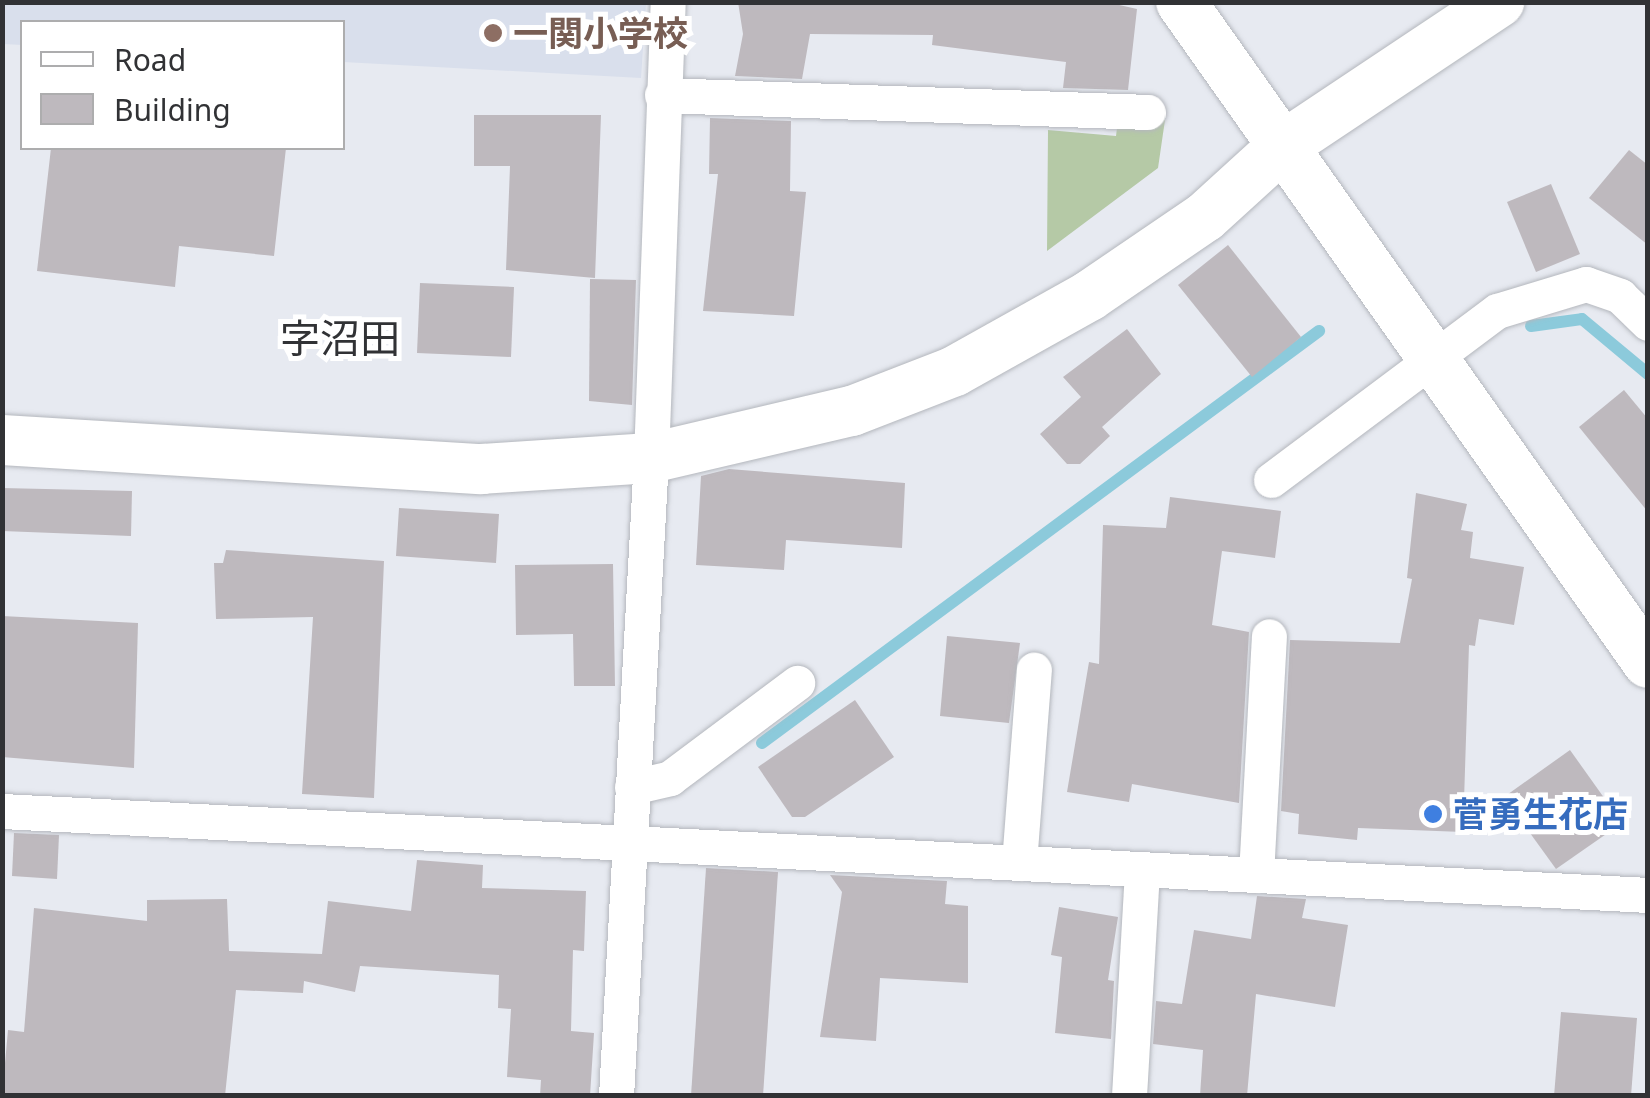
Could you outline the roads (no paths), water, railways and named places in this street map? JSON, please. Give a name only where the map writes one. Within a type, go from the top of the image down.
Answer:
[{"type":"street","points":[[616,1096],[652,458],[668,2]]},
{"type":"street","points":[[1181,2],[1429,360],[1648,663]]},
{"type":"street","points":[[2,440],[482,469],[652,458],[852,412],[955,371],[1089,296],[1205,217],[1283,146],[1499,2]]},
{"type":"street","points":[[662,95],[1148,112]]},
{"type":"street","points":[[1271,480],[1498,311],[1586,284],[1620,296],[1648,323]]},
{"type":"street","points":[[1256,875],[1269,636]]},
{"type":"street","points":[[1019,863],[1034,670]]},
{"type":"street","points":[[632,787],[670,778],[797,683]]},
{"type":"street","points":[[2,811],[1648,895]]},
{"type":"street","points":[[1130,1096],[1142,870]]},
{"type":"waterway","points":[[1531,326],[1582,319],[1648,374]]},
{"type":"waterway","points":[[762,743],[1319,331]]},
{"type":"place","name":"一関小学校","points":[[493,33]]},
{"type":"place","name":"菅勇生花店","points":[[1433,814]]},
{"type":"district","name":"字沼田","points":[[340,338]]}]
